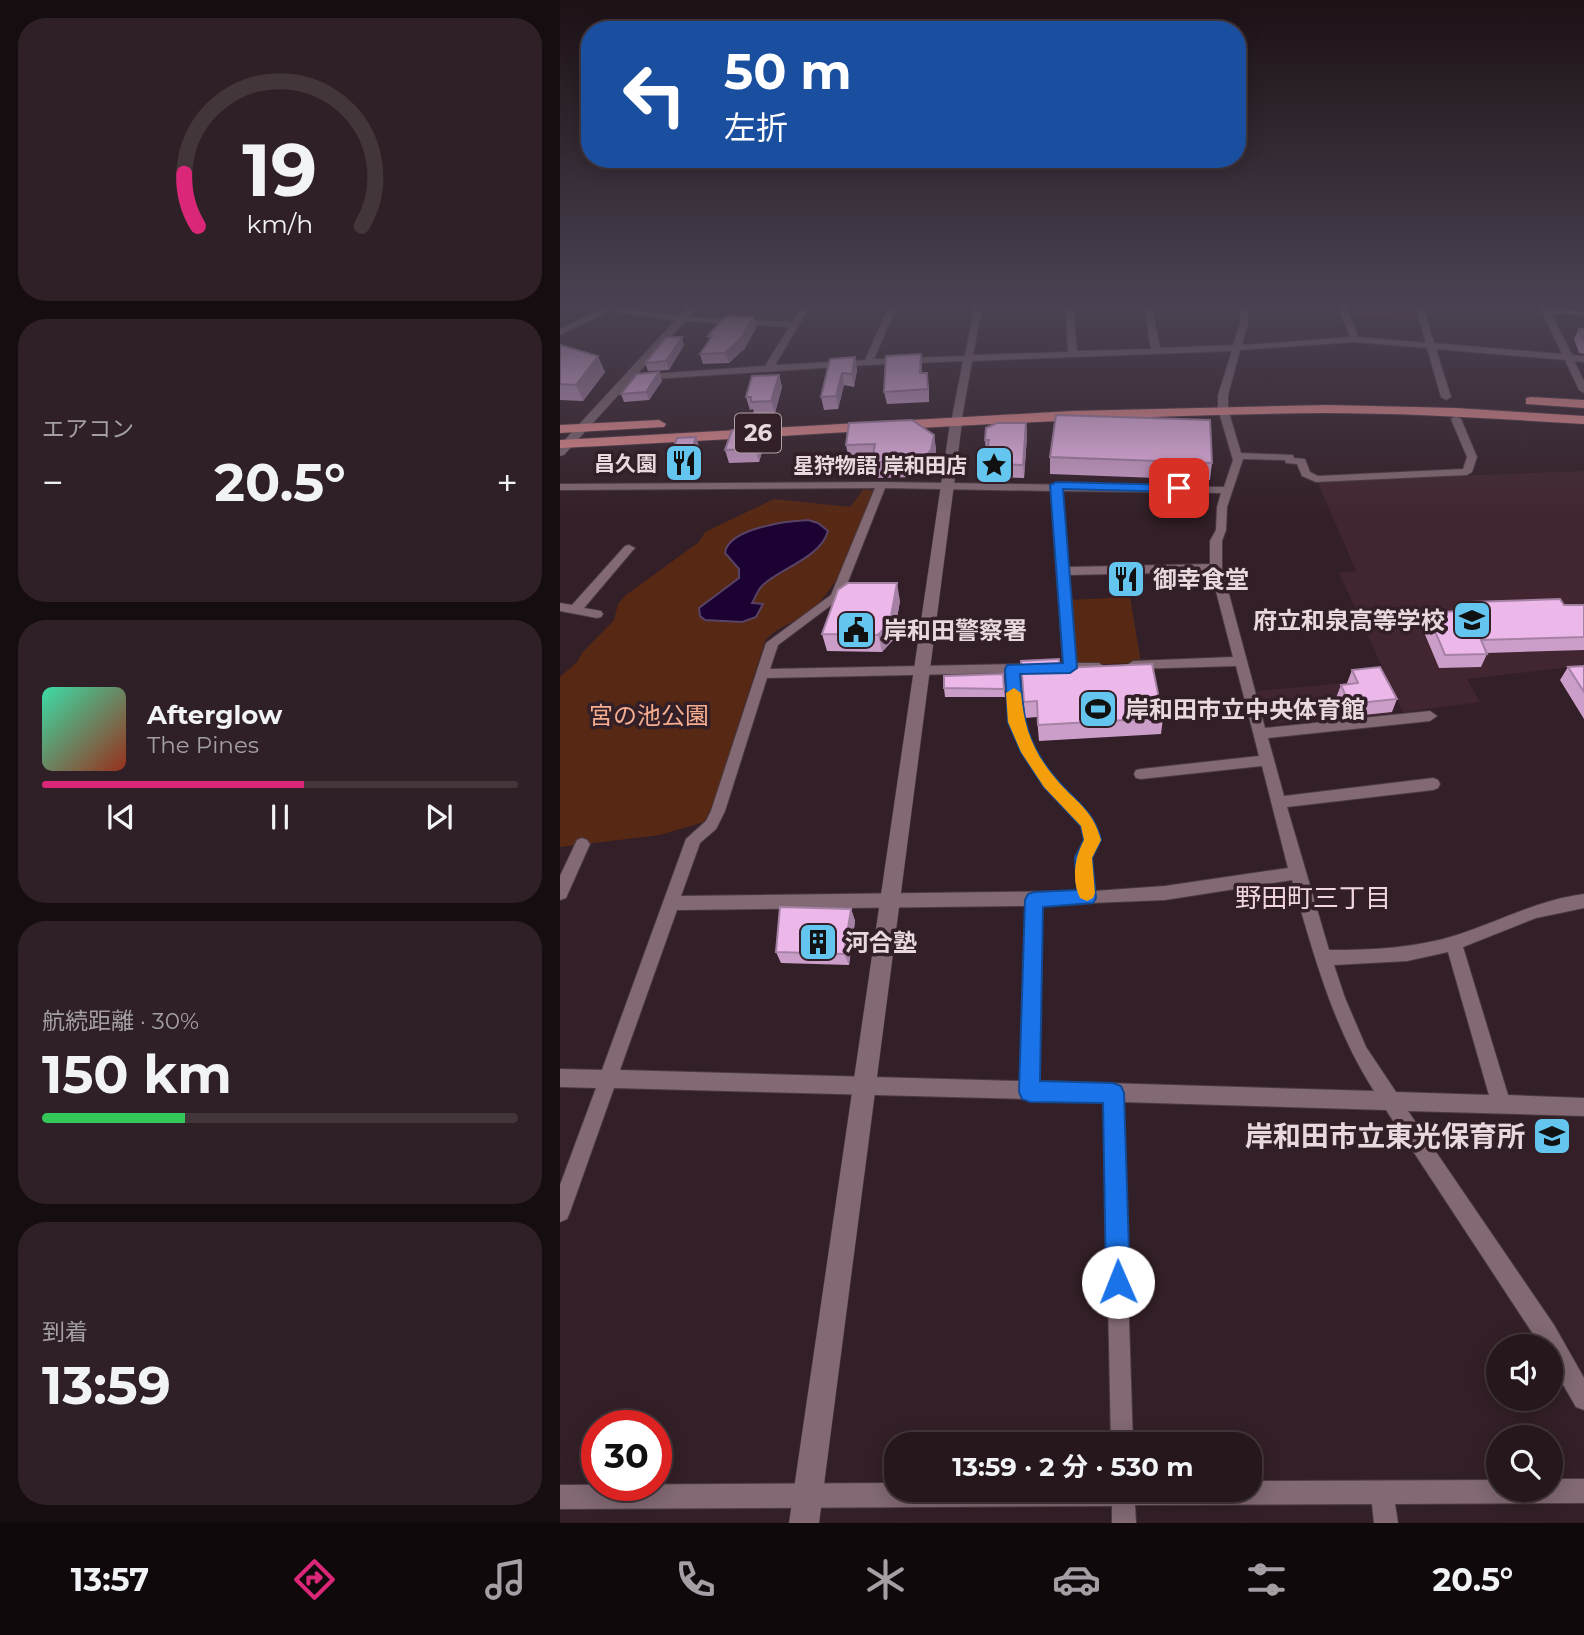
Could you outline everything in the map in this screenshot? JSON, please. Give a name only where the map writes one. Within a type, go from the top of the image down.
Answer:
[{"type":"highway","points":[[1309,394],[1584,404]]},
{"type":"highway","name":"26","points":[[1249,401],[1584,420]]},
{"type":"highway","name":"26","points":[[562,447],[1097,409],[1123,418],[1249,401],[1408,402],[1584,412]]},
{"type":"highway","name":"26","points":[[1223,405],[1584,427]]},
{"type":"highway","name":"26","points":[[560,429],[957,417]]},
{"type":"street","points":[[562,447],[631,374]]},
{"type":"street","points":[[628,377],[679,374]]},
{"type":"street","points":[[804,1523],[964,374]]},
{"type":"street","points":[[1230,374],[1223,405],[1237,456],[1222,507],[1221,530],[1216,541],[1216,568],[1297,873],[1336,998],[1360,1053],[1546,1333],[1584,1399]]},
{"type":"street","points":[[1440,374],[1447,397]]},
{"type":"street","points":[[1576,374],[1584,390]]},
{"type":"street","points":[[1237,456],[1289,457],[1290,461],[1301,461],[1306,474],[1316,479],[1467,472],[1472,457],[1456,419]]},
{"type":"street","points":[[560,1212],[694,839],[711,825],[718,811],[772,643],[836,597],[881,485]]},
{"type":"street","points":[[560,487],[1056,485],[1228,490]]},
{"type":"street","points":[[1056,485],[1070,668]]},
{"type":"street","points":[[575,610],[629,548]]},
{"type":"street","points":[[1062,571],[1216,568]]},
{"type":"street","points":[[560,607],[597,614]]},
{"type":"street","points":[[761,674],[1070,668],[1241,661]]},
{"type":"street","points":[[1012,669],[1016,722],[1029,752],[1049,783],[1088,823],[1092,840],[1083,858],[1087,898]]},
{"type":"street","points":[[1260,734],[1430,716]]},
{"type":"street","points":[[1141,774],[1267,760]]},
{"type":"street","points":[[1278,802],[1433,785]]},
{"type":"street","points":[[560,893],[582,844]]},
{"type":"street","points":[[670,903],[1087,898],[1165,893],[1297,873]]},
{"type":"street","points":[[1030,1092],[1034,900]]},
{"type":"street","points":[[1325,958],[1393,957],[1454,943],[1558,903],[1583,905]]},
{"type":"street","points":[[1454,943],[1500,1104]]},
{"type":"street","points":[[560,1078],[864,1084],[1030,1092],[1584,1107]]},
{"type":"street","points":[[1113,1093],[1122,1432]]},
{"type":"street","points":[[1262,1493],[1584,1491]]},
{"type":"street","points":[[1382,1494],[1386,1523]]},
{"type":"street","points":[[560,1497],[884,1496]]},
{"type":"street","points":[[1124,1502],[1125,1523]]},
{"type":"shaded area","name":"府立和泉高等学校","points":[[1584,471],[1584,670],[1581,666],[1467,679],[1480,702],[1403,712],[1339,573],[1356,571],[1317,481]]},
{"type":"shaded area","points":[[808,520],[818,523],[828,531],[824,540],[809,555],[762,586],[752,603],[763,604],[756,617],[742,622],[705,620],[700,616],[699,608],[739,578],[739,569],[725,553],[736,537],[760,528]]},
{"type":"shaded area","points":[[1379,680],[1393,714],[1269,724],[1257,691]]},
{"type":"green space","name":"宮の池公園","points":[[864,489],[873,491],[849,556],[832,586],[810,611],[765,641],[712,807],[704,822],[660,835],[560,847],[560,677],[614,620],[618,604],[626,595],[699,542],[705,532],[774,499],[850,507]]},
{"type":"green space","points":[[1130,597],[1141,663],[1074,665],[1068,600]]},
{"type":"building","points":[[560,374],[584,374],[576,385],[560,384]]},
{"type":"building","points":[[637,374],[658,374],[646,392],[621,394]]},
{"type":"building","points":[[826,374],[842,374],[836,396],[821,397]]},
{"type":"building","points":[[885,374],[927,374],[928,389],[884,392]]},
{"type":"building","points":[[779,375],[771,401],[751,402],[751,397],[746,397],[752,376]]},
{"type":"building","points":[[1056,415],[1210,420],[1212,463],[1050,457]]},
{"type":"building","points":[[912,420],[934,435],[931,450],[924,458],[914,458],[913,461],[872,462],[875,444],[846,445],[849,423]]},
{"type":"building","points":[[997,423],[1026,423],[1023,465],[985,464],[989,440],[985,440],[986,428]]},
{"type":"building","points":[[732,430],[762,430],[755,449],[725,450]]},
{"type":"building","points":[[696,437],[688,463],[669,461],[677,438]]},
{"type":"building","points":[[848,583],[897,583],[890,622],[878,635],[822,634],[838,590]]},
{"type":"building","points":[[1560,599],[1564,605],[1584,605],[1584,637],[1481,640],[1487,654],[1445,655],[1427,612],[1475,611],[1471,602]]},
{"type":"building","points":[[1059,659],[1060,668],[1152,664],[1163,718],[1038,725],[1037,701],[1024,702],[1021,661]]},
{"type":"building","points":[[1584,666],[1584,692],[1568,667]]},
{"type":"building","points":[[1380,667],[1397,699],[1349,704],[1341,685],[1358,683],[1352,670]]},
{"type":"building","points":[[1003,674],[1004,689],[944,688],[944,676]]},
{"type":"building","name":"河合塾","points":[[780,907],[851,909],[844,954],[776,952]]},
{"type":"slow traffic","points":[[1014,693],[1016,722],[1029,752],[1049,783],[1088,823],[1092,840],[1083,858],[1087,893]]},
{"type":"place","name":"昌久園","points":[[684,463]]},
{"type":"place","name":"星狩物語 岸和田店","points":[[994,465]]},
{"type":"place","name":"御幸食堂","points":[[1126,579]]},
{"type":"place","name":"府立和泉高等学校","points":[[1472,620]]},
{"type":"place","name":"岸和田警察署","points":[[856,630]]},
{"type":"place","name":"岸和田市立中央体育館","points":[[1098,709]]},
{"type":"place","name":"河合塾","points":[[818,942]]},
{"type":"place","name":"岸和田市立東光保育所","points":[[1552,1136]]},
{"type":"district","name":"野田町三丁目","points":[[1313,898]]},
{"type":"route","points":[[1118,1282],[1113,1093],[1030,1092],[1034,900],[1087,898],[1083,858],[1092,840],[1088,823],[1049,783],[1029,752],[1016,722],[1012,669],[1070,668],[1056,485],[1179,488]]}]
